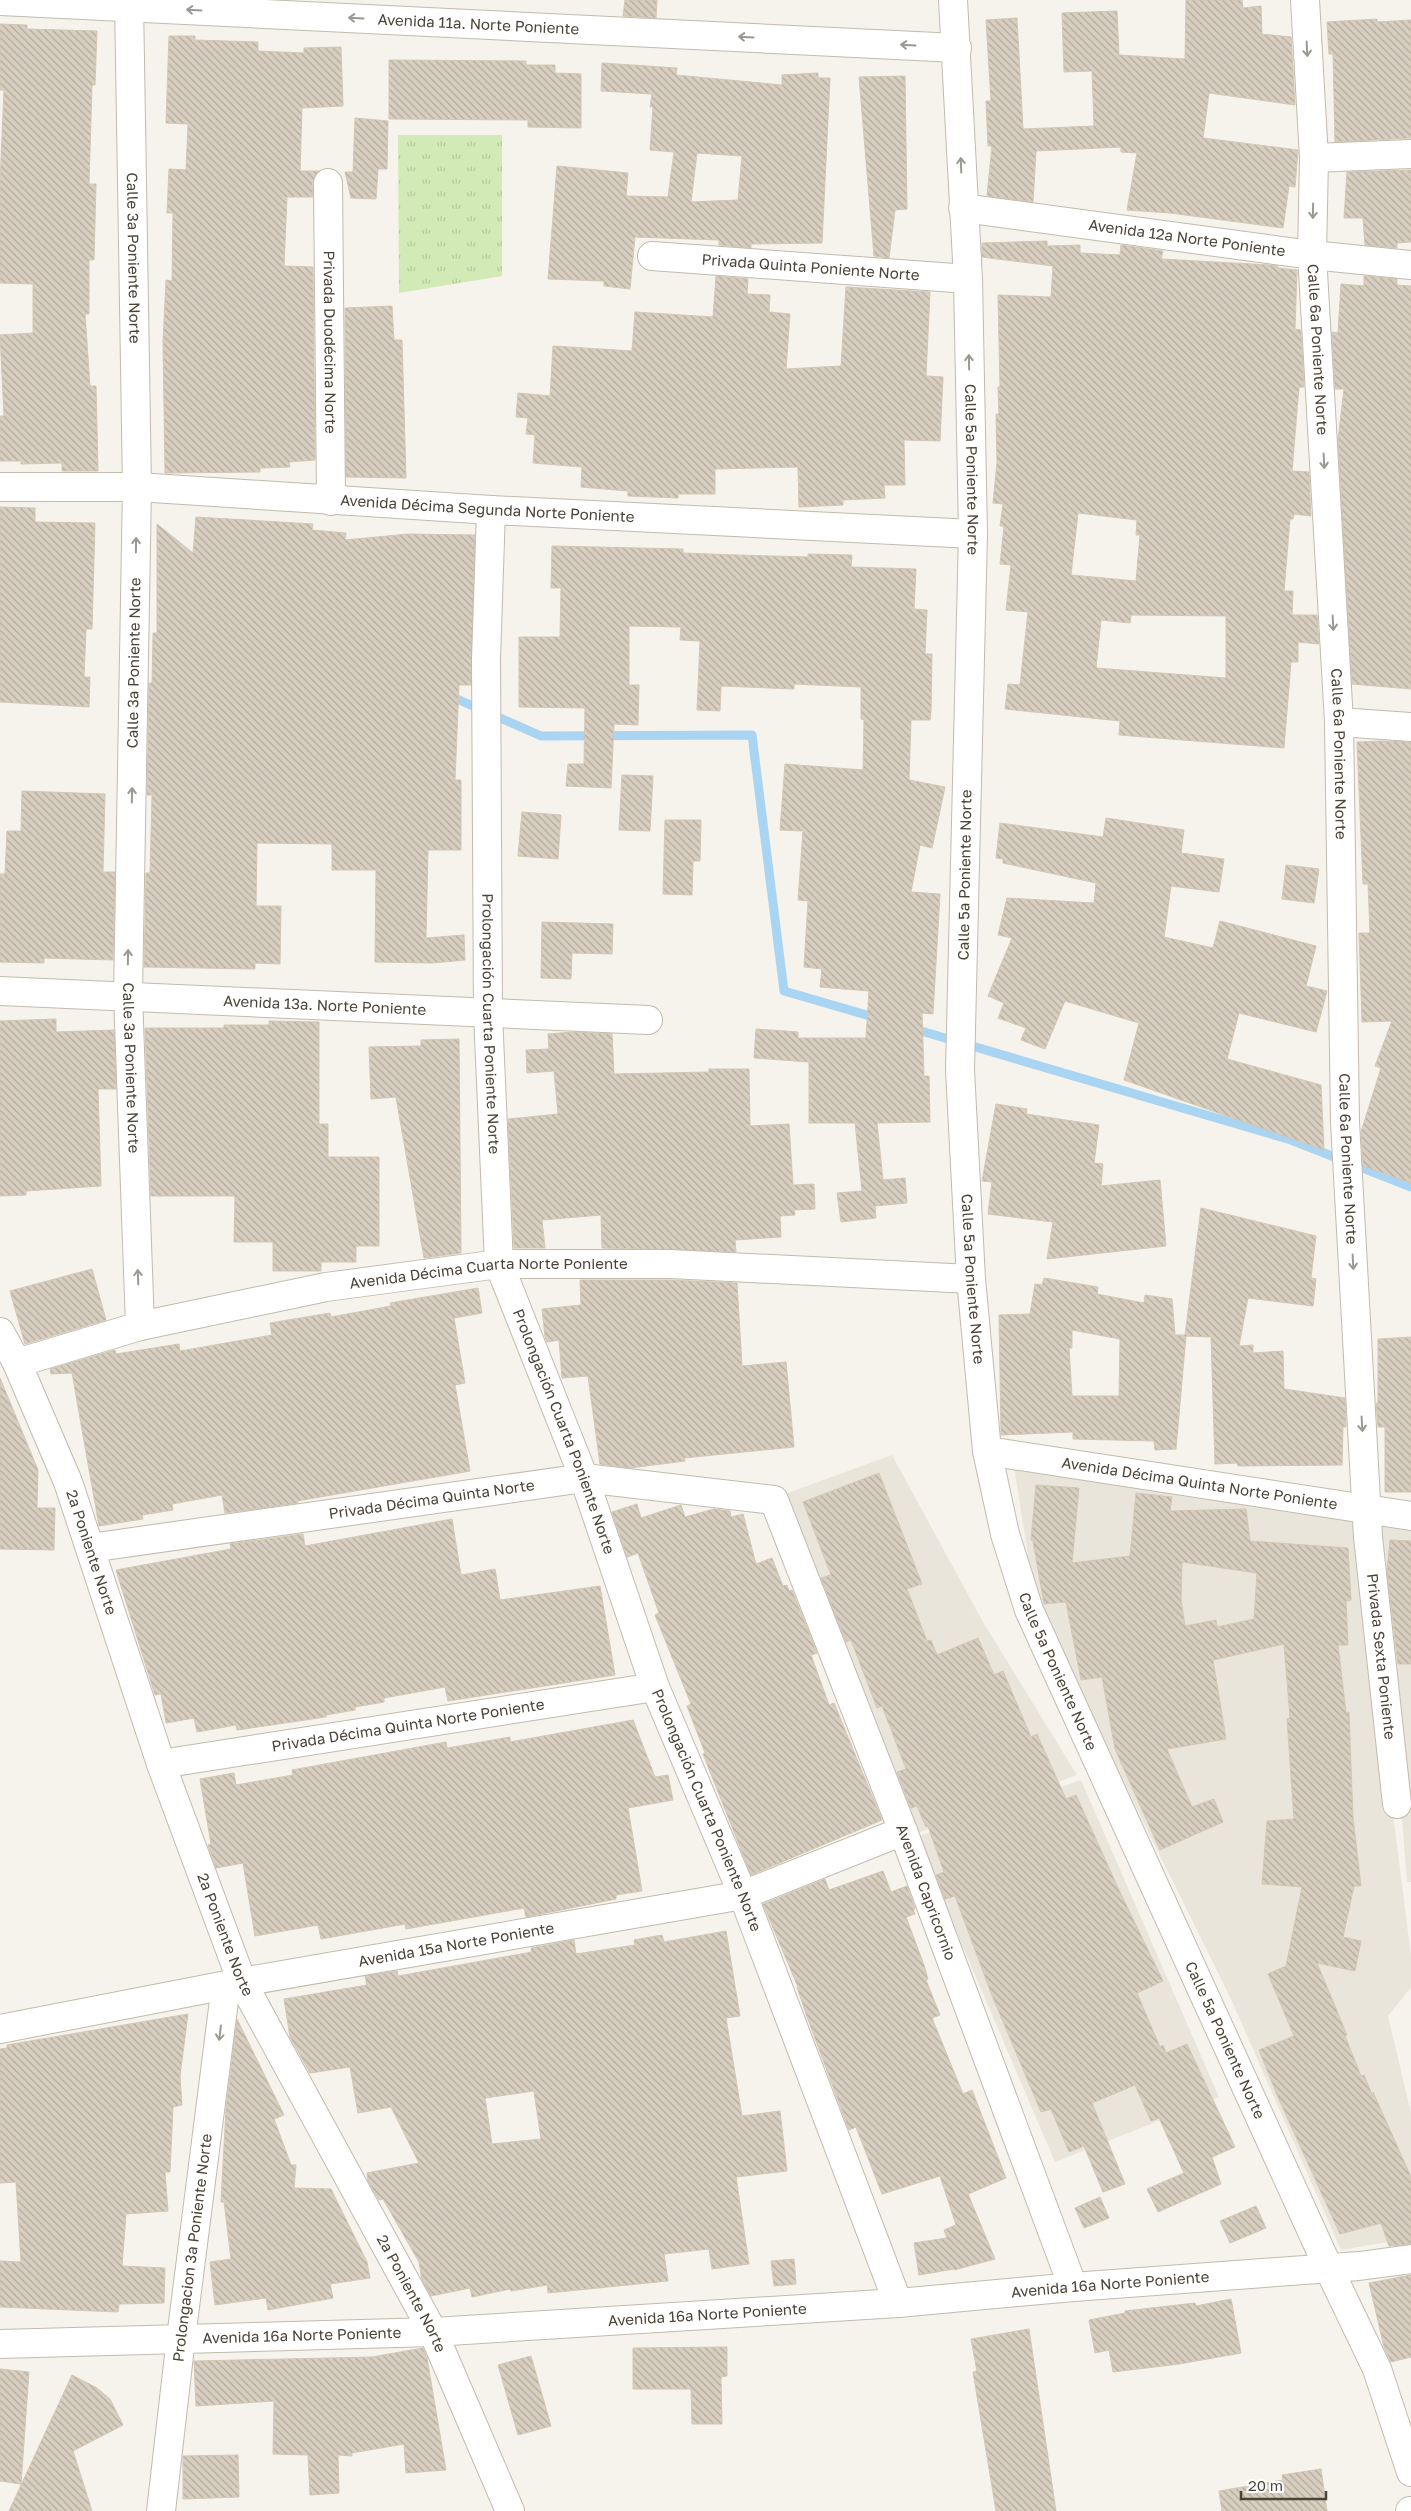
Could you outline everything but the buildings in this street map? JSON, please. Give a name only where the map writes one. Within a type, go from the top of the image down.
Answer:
[{"type":"street","name":"Calle 5a Poniente Norte","points":[[953,0],[968,279],[972,534],[960,1070],[971,1279],[987,1451],[1005,1534],[1028,1610],[1377,2369],[1411,2472]]},
{"type":"street","name":"Calle 6a Poniente Norte","points":[[1305,0],[1314,158],[1312,255],[1339,722],[1345,1122],[1367,1508]]},
{"type":"street","name":"Avenida 11a. Norte Poniente","points":[[0,1],[129,4],[957,48]]},
{"type":"street","name":"Calle 3a Poniente Norte","points":[[129,4],[137,487],[128,995],[140,1326]]},
{"type":"street","points":[[1314,158],[1411,154]]},
{"type":"street","name":"Privada Duodécima Norte","points":[[328,184],[331,501]]},
{"type":"street","name":"Avenida 12a Norte Poniente","points":[[963,208],[1312,255],[1411,265]]},
{"type":"street","name":"Privada Quinta Poniente Norte","points":[[652,256],[968,279]]},
{"type":"street","name":"Avenida Décima Segunda Norte Poniente","points":[[0,487],[137,487],[331,501],[972,534]]},
{"type":"street","name":"Prolongación Cuarta Poniente Norte","points":[[491,510],[486,659],[488,1014],[499,1264],[584,1478],[655,1687],[743,1895],[898,2303]]},
{"type":"street","points":[[1339,722],[1411,727]]},
{"type":"street","name":"Avenida 13a. Norte Poniente","points":[[0,991],[128,995],[488,1014],[648,1020]]},
{"type":"street","name":"Avenida Décima Cuarta Norte Poniente","points":[[17,1363],[140,1326],[326,1287],[499,1264],[670,1264],[971,1279]]},
{"type":"street","name":"2a Poniente Norte","points":[[0,1332],[17,1363],[68,1482],[234,1984],[433,2332],[510,2511]]},
{"type":"street","name":"Avenida Décima Quinta Norte Poniente","points":[[987,1451],[1411,1516]]},
{"type":"street","name":"Privada Décima Quinta Norte","points":[[90,1548],[584,1478],[774,1500]]},
{"type":"street","name":"Avenida Capricornio","points":[[774,1500],[903,1831],[1073,2287]]},
{"type":"street","name":"Privada Sexta Poniente","points":[[1367,1508],[1397,1804]]},
{"type":"street","name":"Privada Décima Quinta Norte Poniente","points":[[161,1764],[655,1687]]},
{"type":"street","name":"Avenida 15a Norte Poniente","points":[[0,2029],[234,1984],[743,1895],[903,1831]]},
{"type":"street","name":"Prolongacion 3a Poniente Norte","points":[[161,2511],[181,2338],[234,1984]]},
{"type":"street","name":"Avenida 16a Norte Poniente","points":[[0,2344],[433,2332],[898,2303],[1073,2287],[1329,2268],[1411,2259]]},
{"type":"shaded area","points":[[892,1455],[983,1622],[1077,1775],[917,1833],[785,1494]]},
{"type":"shaded area","points":[[1014,1467],[1356,1521],[1411,1956],[1411,1987],[1388,2016],[1411,2113],[1411,2238],[1341,2250],[1231,1999],[1036,1605]]},
{"type":"shaded area","points":[[1379,1525],[1411,1531],[1411,1882],[1407,1882]]},
{"type":"shaded area","points":[[1081,1780],[1219,2097],[1055,2162],[916,1837]]},
{"type":"green space","points":[[398,135],[502,135],[502,276],[399,293]]},
{"type":"waterway","points":[[448,695],[541,736],[752,735],[784,991],[877,1018]]},
{"type":"waterway","points":[[911,1028],[1291,1140],[1411,1187]]}]
